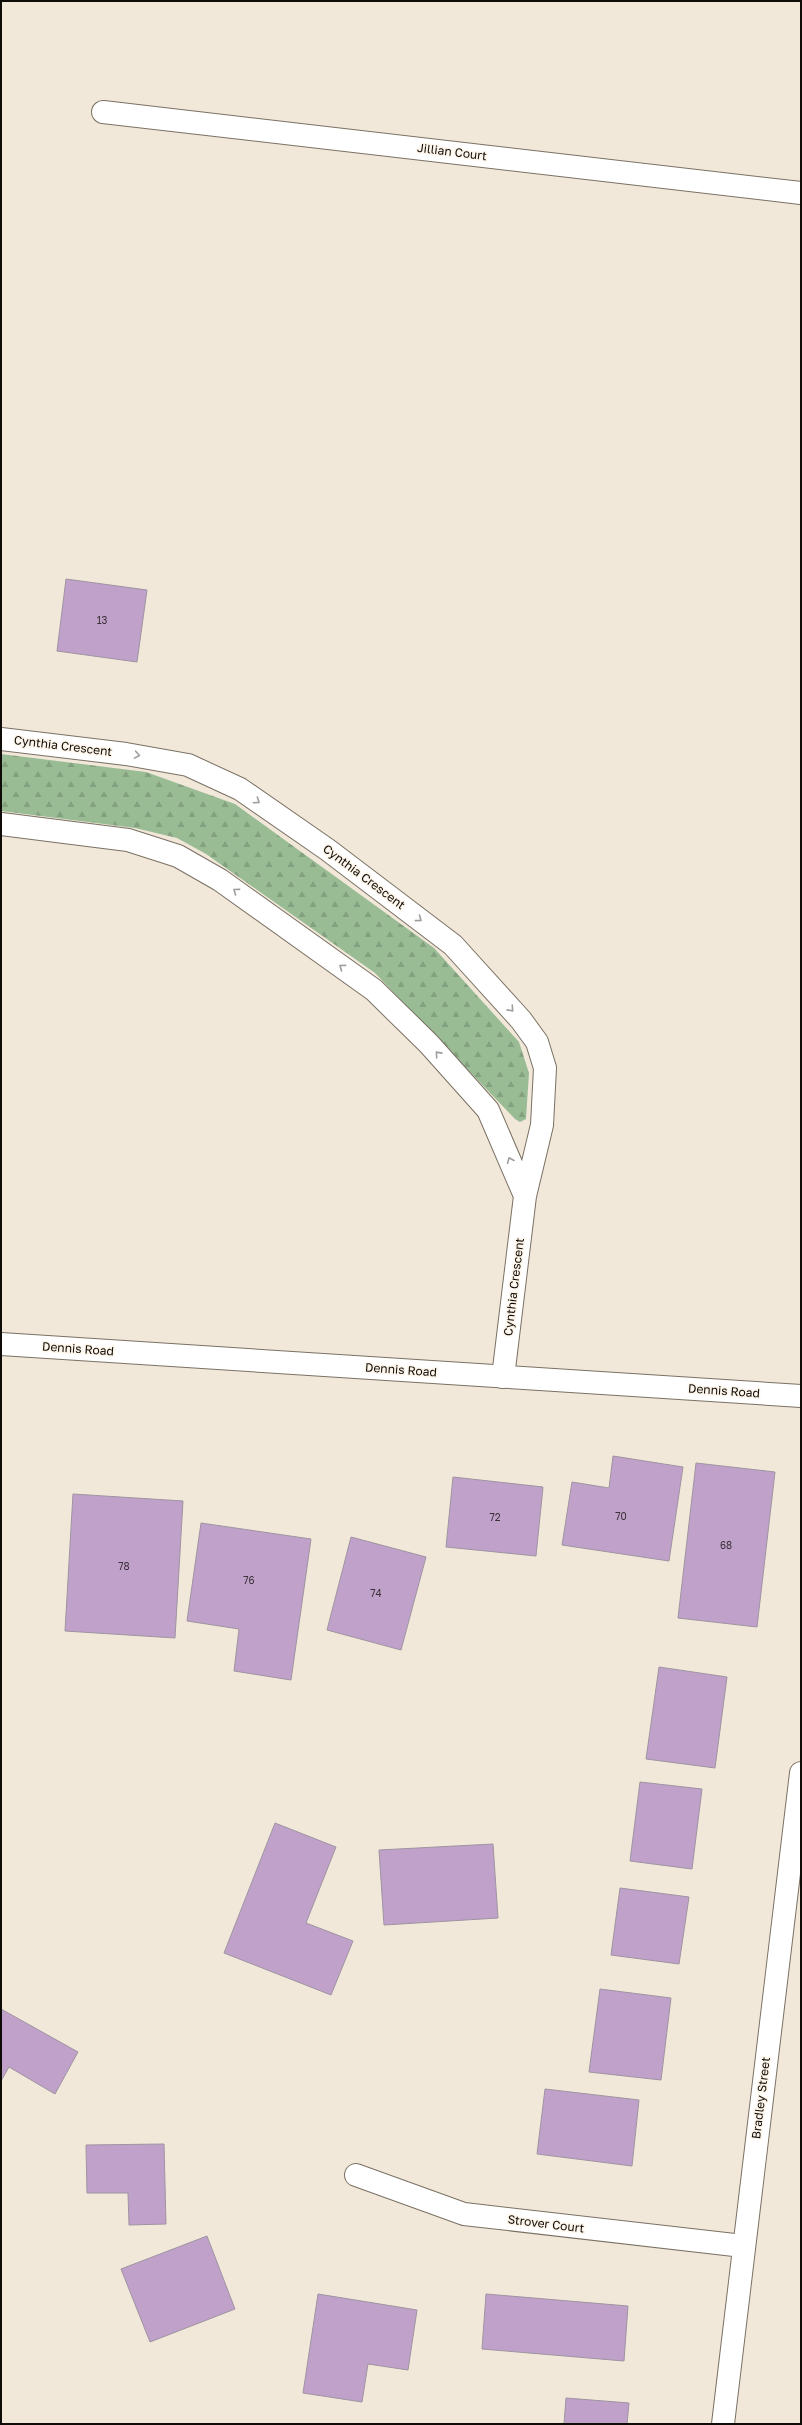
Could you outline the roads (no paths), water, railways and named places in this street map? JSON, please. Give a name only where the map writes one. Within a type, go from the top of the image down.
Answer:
[{"type":"street","name":"Jillian Court","points":[[103,112],[801,193]]},
{"type":"street","name":"Cynthia Crescent","points":[[1,739],[126,754],[188,765],[240,789],[328,850],[453,945],[521,1020],[537,1042],[545,1068],[542,1125],[525,1196],[503,1377]]},
{"type":"street","points":[[1,824],[128,840],[178,856],[220,880],[374,990],[429,1044],[488,1110],[525,1196]]},
{"type":"street","name":"Dennis Road","points":[[1,1344],[801,1396]]},
{"type":"street","name":"Bradley Street","points":[[723,2424],[801,1772]]},
{"type":"street","name":"Strover Court","points":[[356,2175],[464,2214],[744,2246]]}]
